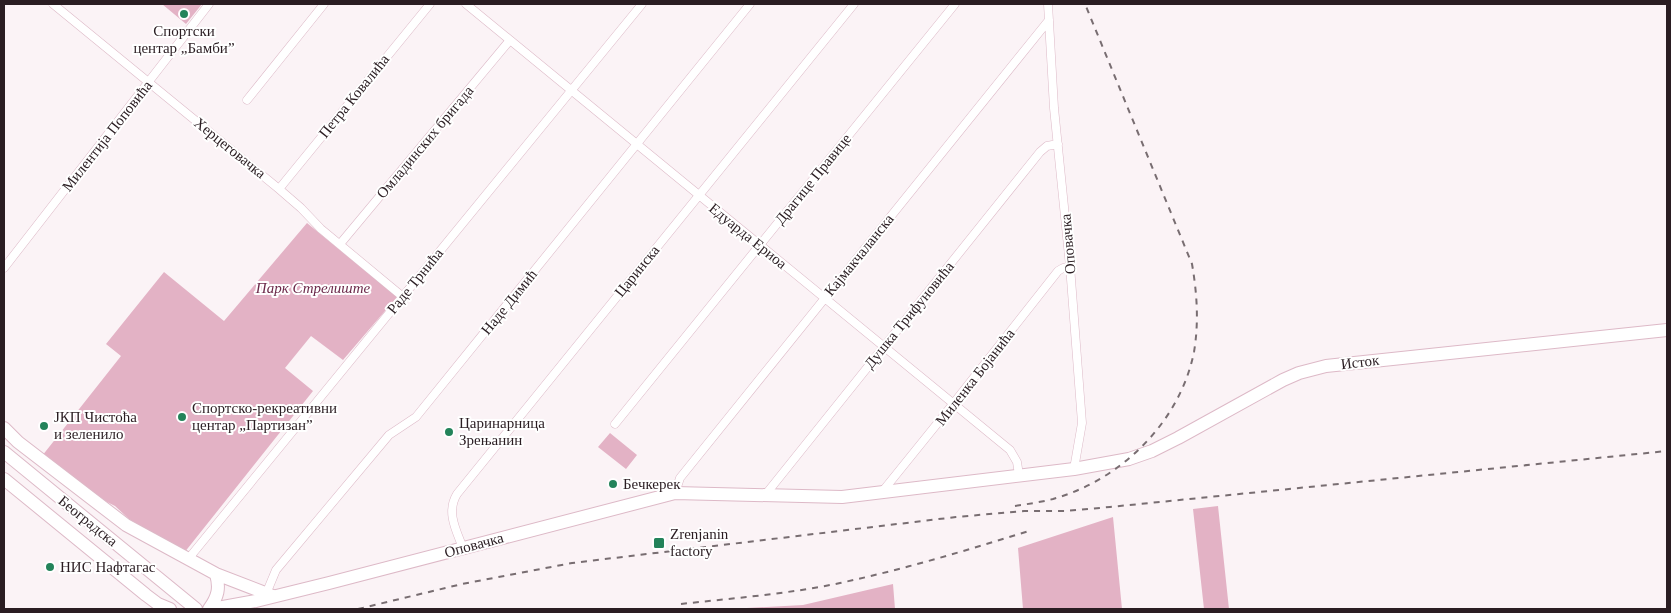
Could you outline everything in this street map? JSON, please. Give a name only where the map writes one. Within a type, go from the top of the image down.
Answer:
[{"type":"main road","name":"Исток","points":[[882,492],[1074,469],[1129,459],[1152,451],[1178,438],[1277,383],[1299,373],[1326,366],[1667,330]]},
{"type":"main road","points":[[4,428],[18,442],[126,525],[216,574],[270,595]]},
{"type":"main road","name":"Београдска","points":[[4,452],[196,609]]},
{"type":"main road","points":[[4,479],[146,595],[158,604],[170,609]]},
{"type":"main road","name":"Оповачка","points":[[211,609],[463,548],[675,493],[842,496],[882,492]]},
{"type":"main road","points":[[211,609],[218,590],[216,574]]},
{"type":"street","name":"Херцеговачка","points":[[54,4],[279,189],[321,229],[403,297]]},
{"type":"street","name":"Милентија Поповића","points":[[4,268],[150,83],[163,61],[209,4]]},
{"type":"street","points":[[247,100],[324,4]]},
{"type":"street","name":"Петра Ковалића","points":[[279,189],[430,4]]},
{"type":"street","name":"Едуарда Ериоа","points":[[466,4],[1010,450],[1018,462],[1019,475]]},
{"type":"street","name":"Раде Трнића","points":[[189,558],[642,4]]},
{"type":"street","name":"Наде Димић","points":[[270,595],[276,570],[389,435],[416,417],[750,4]]},
{"type":"street","name":"Царинска","points":[[463,548],[452,520],[451,508],[457,494],[854,4]]},
{"type":"street","name":"Драгице Правице","points":[[614,424],[955,4]]},
{"type":"street","name":"Оповачка","points":[[1048,4],[1060,182],[1070,266],[1082,423],[1074,469]]},
{"type":"street","name":"Кајмакчаланска","points":[[675,493],[680,478],[1049,20]]},
{"type":"street","name":"Омладинских бригада","points":[[340,244],[510,40]]},
{"type":"street","name":"Душка Трифуновића","points":[[766,494],[1043,148],[1058,144]]},
{"type":"street","name":"Миленка Бојанића","points":[[882,492],[954,404],[1058,271],[1070,266]]},
{"type":"green space","name":"Спортски центар „Бамби”","points":[[162,4],[202,4],[186,24]]},
{"type":"green space","name":"Спортско-рекреативни центар „Партизан”","points":[[307,223],[397,297],[343,360],[311,336],[285,368],[313,391],[184,553],[129,519],[115,506],[95,496],[42,456],[121,356],[106,344],[164,272],[224,321]]},
{"type":"green space","points":[[610,433],[637,455],[626,469],[598,447]]},
{"type":"green space","points":[[1218,506],[1229,609],[1204,609],[1193,509]]},
{"type":"green space","points":[[1113,517],[1122,609],[1023,609],[1018,548]]},
{"type":"green space","points":[[893,584],[895,609],[729,609],[803,605]]},
{"type":"railway","points":[[1015,506],[1053,499],[1078,490],[1102,478],[1124,463],[1144,445],[1176,402],[1187,378],[1194,352],[1197,308],[1192,264],[1085,4]]},
{"type":"railway","points":[[358,609],[462,584],[572,563],[956,517],[1024,511],[1065,511],[1110,507],[1667,451]]},
{"type":"railway","points":[[681,604],[781,593],[840,583],[936,559],[1032,530]]},
{"type":"railway","points":[[571,609],[584,609]]},
{"type":"place","name":"Спортски центар „Бамби”","points":[[184,14]]},
{"type":"place","name":"Спортско-рекреативни центар „Партизан”","points":[[182,417]]},
{"type":"place","name":"ЈКП Чистоћа и зеленило","points":[[44,426]]},
{"type":"place","name":"Царинарница Зрењанин","points":[[449,432]]},
{"type":"place","name":"Бечкерек","points":[[613,484]]},
{"type":"place","name":"Zrenjanin factory","points":[[659,543]]},
{"type":"place","name":"НИС Нафтагас","points":[[50,567]]},
{"type":"park label","name":"Парк Стрелиште","points":[[313,288]]}]
